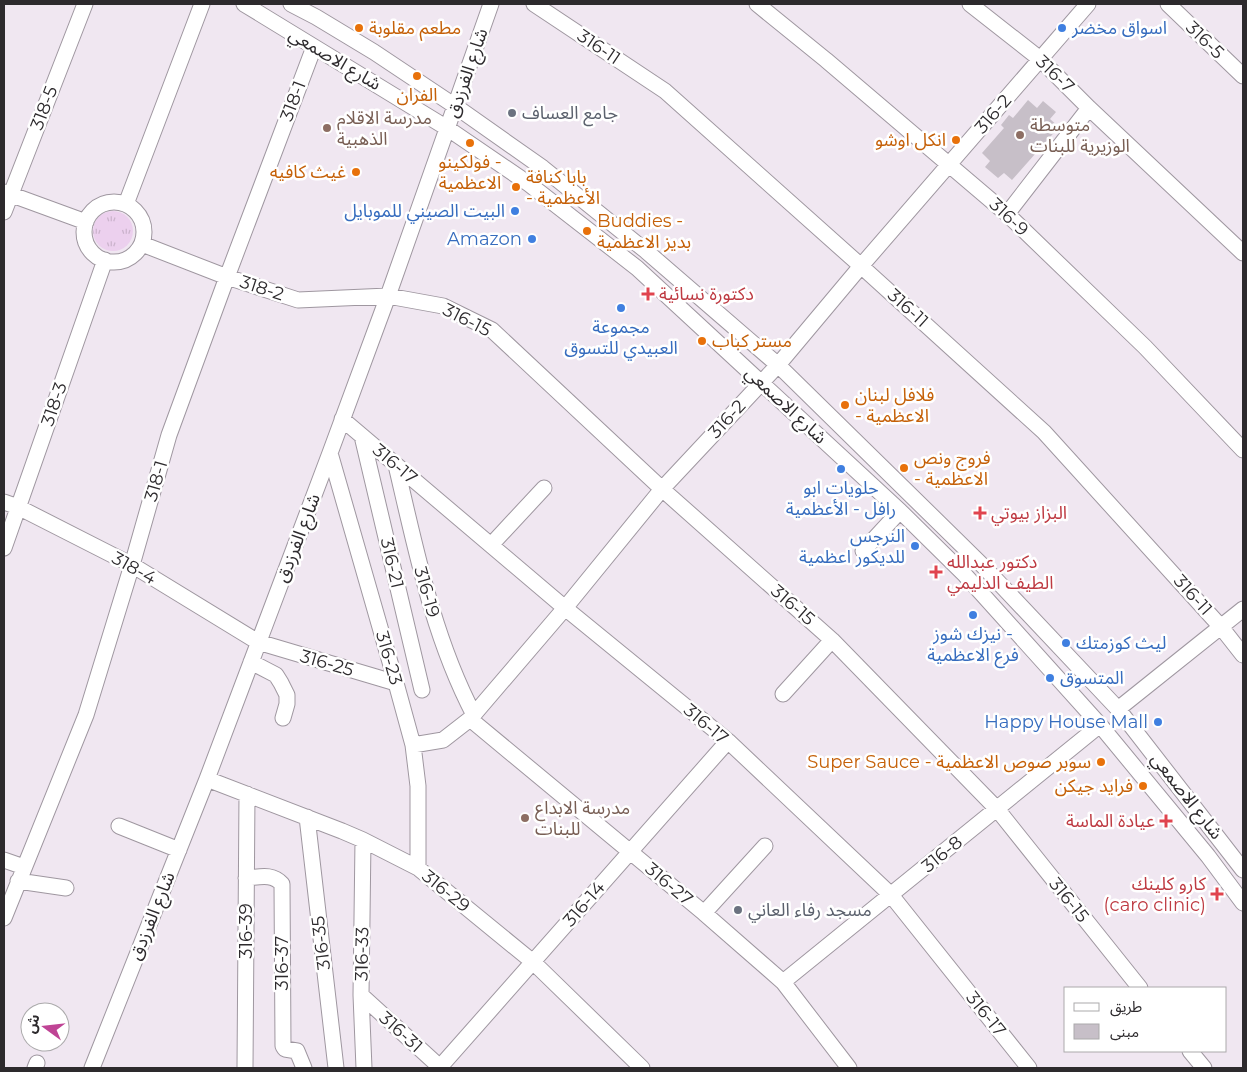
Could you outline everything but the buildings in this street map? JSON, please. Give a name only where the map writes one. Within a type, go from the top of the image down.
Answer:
[{"type":"street","name":"318-5","points":[[4,212],[7,193],[85,4]]},
{"type":"street","points":[[126,204],[202,4]]},
{"type":"street","name":"شارع الاصمعي","points":[[244,4],[447,128],[529,184],[638,268],[900,511],[965,575],[1100,725],[1208,856],[1243,903]]},
{"type":"street","name":"شارع الاصمعي","points":[[291,4],[318,10],[374,52],[543,168],[646,251],[778,365],[984,566],[1118,709],[1243,870]]},
{"type":"street","name":"316-11","points":[[534,4],[665,91],[1044,432],[1221,627],[1243,655]]},
{"type":"street","name":"316-9","points":[[757,4],[950,164],[1007,214],[1145,348],[1243,450]]},
{"type":"street","name":"316-7","points":[[970,4],[1040,59],[1089,108],[1243,253]]},
{"type":"street","name":"316-2","points":[[413,745],[443,740],[472,717],[565,608],[662,489],[778,365],[861,266],[1088,4]]},
{"type":"street","name":"316-5","points":[[1168,4],[1243,76]]},
{"type":"street","name":"شارع الفرزدق","points":[[92,1068],[207,779],[330,453],[388,296],[455,106],[488,5]]},
{"type":"street","name":"318-1","points":[[4,918],[86,715],[169,435],[314,47]]},
{"type":"street","points":[[1007,214],[1089,108]]},
{"type":"street","points":[[7,193],[86,222]]},
{"type":"street","points":[[106,203],[126,204],[140,216],[144,235],[142,244],[130,257],[122,261],[113,262],[96,256],[86,241],[84,232],[90,214],[106,203]]},
{"type":"street","name":"318-2","points":[[142,244],[227,277],[298,300],[388,296]]},
{"type":"street","name":"318-3","points":[[4,548],[11,505],[105,260]]},
{"type":"street","name":"316-15","points":[[388,296],[443,306],[492,330],[662,489],[832,640],[996,809],[1139,987]]},
{"type":"street","name":"316-17","points":[[342,419],[565,608],[728,741],[891,894],[1029,1068]]},
{"type":"street","name":"316-21","points":[[362,436],[422,690]]},
{"type":"street","name":"316-23","points":[[330,453],[413,745],[418,786],[418,868]]},
{"type":"street","name":"316-19","points":[[396,465],[419,563],[436,623],[472,717]]},
{"type":"street","points":[[491,545],[544,488]]},
{"type":"street","name":"318-4","points":[[11,505],[132,565],[258,642]]},
{"type":"street","points":[[863,551],[900,511]]},
{"type":"street","points":[[1118,709],[1243,609]]},
{"type":"street","points":[[783,694],[832,640]]},
{"type":"street","name":"316-25","points":[[258,642],[396,683]]},
{"type":"street","points":[[251,662],[271,671],[281,683],[286,695],[287,704],[284,718]]},
{"type":"street","name":"316-27","points":[[472,717],[783,982],[849,1068]]},
{"type":"street","name":"316-8","points":[[783,982],[1100,725]]},
{"type":"street","name":"316-14","points":[[441,1068],[728,741]]},
{"type":"street","name":"316-29","points":[[207,779],[363,840],[418,868],[533,962],[642,1068]]},
{"type":"street","name":"316-39","points":[[244,1068],[247,794]]},
{"type":"street","name":"316-35","points":[[307,817],[336,1068]]},
{"type":"street","points":[[119,826],[179,850]]},
{"type":"street","name":"316-33","points":[[363,840],[361,996],[364,1068]]},
{"type":"street","points":[[704,913],[765,846]]},
{"type":"street","points":[[4,860],[21,874],[66,888]]},
{"type":"street","name":"316-37","points":[[246,878],[272,876],[282,884],[283,1046],[285,1049],[297,1051],[304,1068]]},
{"type":"street","name":"316-31","points":[[361,996],[441,1068]]},
{"type":"street","points":[[1191,1052],[1204,1068]]},
{"type":"green space","points":[[113,211],[127,217],[133,231],[127,245],[113,251],[99,245],[93,231],[99,217]]},
{"type":"place","name":"مطعم مقلوبة","points":[[359,28]]},
{"type":"place","name":"اسواق مخضر","points":[[1062,28]]},
{"type":"place","name":"الفران","points":[[417,76]]},
{"type":"place","name":"جامع العساف","points":[[512,113]]},
{"type":"place","name":"مدرسة الاقلام الذهبية","points":[[327,128]]},
{"type":"place","name":"متوسطة الوزيرية للبنات","points":[[1020,135]]},
{"type":"place","name":"انكل اوشو","points":[[956,140]]},
{"type":"place","name":"فولكينو - الاعظمية","points":[[470,143]]},
{"type":"place","name":"غيث كافيه","points":[[356,172]]},
{"type":"place","name":"بابا كنافة - الأعظمية","points":[[516,187]]},
{"type":"place","name":"البيت الصيني للموبايل","points":[[515,211]]},
{"type":"place","name":"Buddies - بديز الاعظمية","points":[[587,231]]},
{"type":"place","name":"Amazon","points":[[532,239]]},
{"type":"place","name":"دكتورة نسائية","points":[[648,294]]},
{"type":"place","name":"مجموعة العبيدي للتسوق","points":[[621,308]]},
{"type":"place","name":"مستر كباب","points":[[702,341]]},
{"type":"place","name":"فلافل لبنان - الاعظمية","points":[[845,405]]},
{"type":"place","name":"فروج ونص - الاعظمية","points":[[904,468]]},
{"type":"place","name":"حلويات ابو رافل - الأعظمية","points":[[841,469]]},
{"type":"place","name":"البزاز بيوتي","points":[[980,513]]},
{"type":"place","name":"النرجس للديكور اعظمية","points":[[915,546]]},
{"type":"place","name":"دكتور عبدالله الطيف الدليمي","points":[[936,572]]},
{"type":"place","name":"نيزك شوز - فرع الاعظمية","points":[[973,615]]},
{"type":"place","name":"ليث كوزمتك","points":[[1066,643]]},
{"type":"place","name":"المتسوق","points":[[1050,678]]},
{"type":"place","name":"Happy House Mall","points":[[1158,722]]},
{"type":"place","name":"Super Sauce - سوبر صوص الاعظمية","points":[[1101,762]]},
{"type":"place","name":"فرايد جيكن","points":[[1143,786]]},
{"type":"place","name":"مدرسة الابداع للبنات","points":[[525,818]]},
{"type":"place","name":"عيادة الماسة","points":[[1166,821]]},
{"type":"place","name":"كارو كلينك (caro clinic)","points":[[1217,894]]},
{"type":"place","name":"مسجد رفاء العاني","points":[[738,910]]}]
